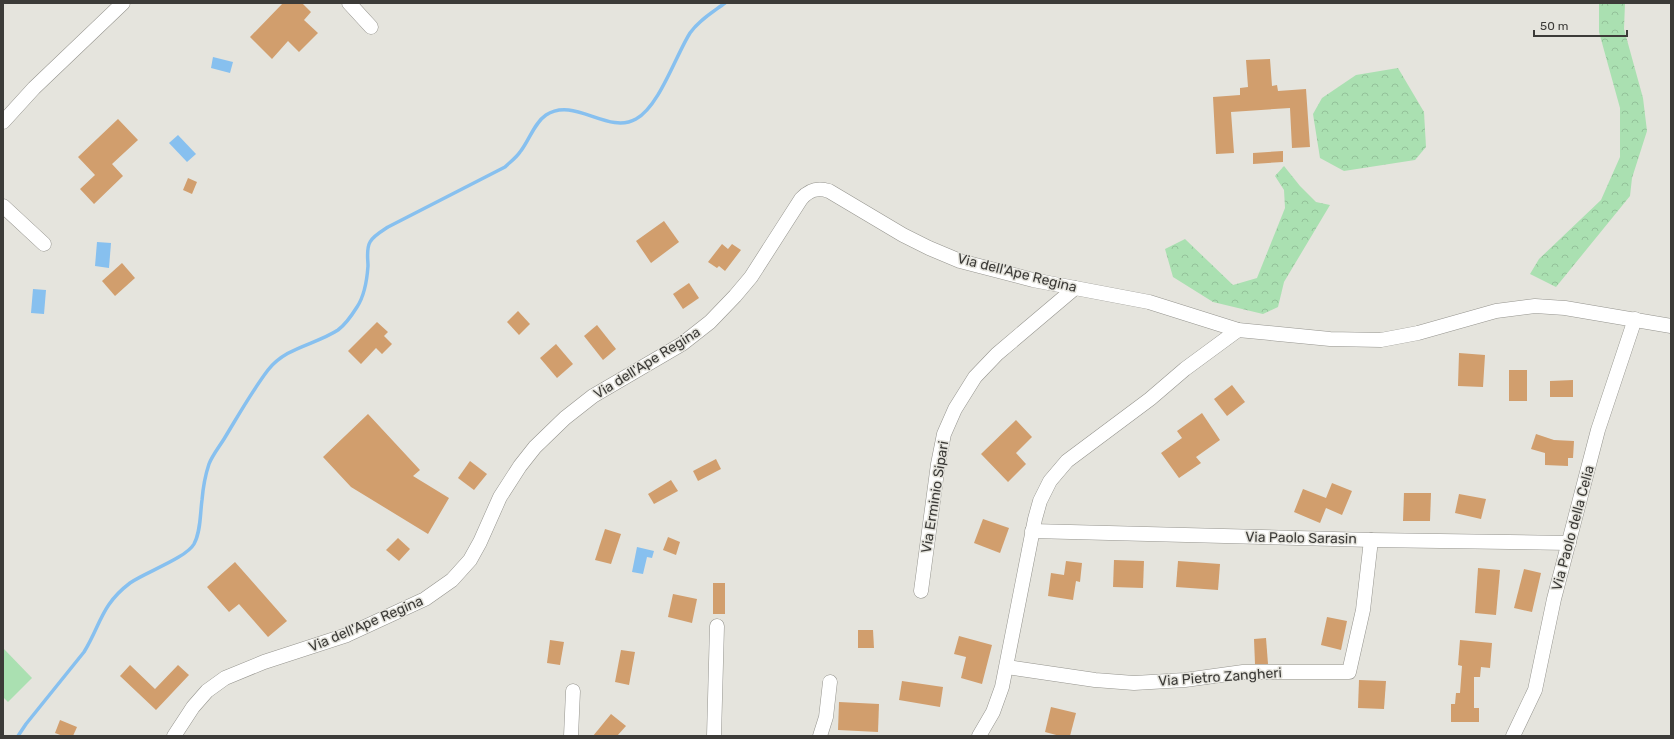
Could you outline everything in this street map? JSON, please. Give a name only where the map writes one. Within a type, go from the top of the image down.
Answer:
[{"type":"street","points":[[3,122],[34,88],[123,3]]},
{"type":"street","points":[[349,3],[371,28]]},
{"type":"street","name":"Via dell'Ape Regina","points":[[174,736],[193,707],[207,691],[230,676],[264,662],[347,635],[425,599],[452,580],[470,560],[480,542],[500,497],[516,471],[535,447],[565,418],[593,396],[682,344],[706,326],[743,287],[759,266],[801,199],[812,190],[822,189],[829,191],[903,235],[960,261],[1033,280],[1149,302],[1238,330],[1330,339],[1382,340],[1418,333],[1492,312],[1535,306],[1565,308],[1671,326]]},
{"type":"street","points":[[3,206],[44,244]]},
{"type":"street","name":"Via Erminio Sipari","points":[[920,591],[939,458],[946,430],[955,409],[975,377],[997,354],[1075,288]]},
{"type":"street","name":"Via Paolo della Celia","points":[[1513,736],[1528,707],[1536,684],[1550,613],[1598,430],[1635,319]]},
{"type":"street","points":[[979,736],[996,704],[1002,687],[1032,531],[1046,488],[1063,465],[1101,434],[1150,400],[1185,369],[1238,330]]},
{"type":"street","name":"Via Paolo Sarasin","points":[[1032,531],[1371,540],[1569,543]]},
{"type":"street","name":"Via Pietro Zangheri","points":[[1007,667],[1095,680],[1134,683],[1185,680],[1243,672],[1349,672],[1363,610],[1371,540]]},
{"type":"street","points":[[714,736],[717,626]]},
{"type":"street","points":[[820,736],[826,717],[830,682]]},
{"type":"street","points":[[571,736],[573,691]]},
{"type":"green space","points":[[1599,3],[1625,3],[1624,29],[1643,98],[1647,131],[1632,178],[1630,196],[1556,287],[1530,274],[1539,259],[1601,200],[1620,157],[1620,108],[1599,32]]},
{"type":"green space","points":[[1398,68],[1424,112],[1426,147],[1415,160],[1344,171],[1320,158],[1313,114],[1322,98],[1356,75]]},
{"type":"green space","points":[[1284,166],[1300,186],[1316,202],[1330,205],[1284,282],[1278,307],[1263,314],[1213,302],[1173,277],[1165,249],[1185,239],[1233,285],[1257,278],[1285,208],[1284,190],[1275,176]]},
{"type":"green space","points":[[3,648],[32,678],[8,702],[3,697]]},
{"type":"water","points":[[213,57],[233,62],[230,73],[211,68]]},
{"type":"water","points":[[178,135],[196,154],[187,162],[169,143]]},
{"type":"water","points":[[97,242],[111,243],[109,268],[95,266]]},
{"type":"water","points":[[33,289],[46,290],[44,314],[31,313]]},
{"type":"water","points":[[637,547],[654,551],[652,558],[647,557],[643,574],[632,572]]},
{"type":"building","points":[[283,3],[302,3],[311,12],[304,20],[318,33],[299,52],[288,41],[272,59],[250,37]]},
{"type":"building","points":[[1270,59],[1272,86],[1277,85],[1278,91],[1306,89],[1310,147],[1292,148],[1290,108],[1231,112],[1234,153],[1216,154],[1213,97],[1240,95],[1240,88],[1248,87],[1246,60]]},
{"type":"building","points":[[118,119],[138,140],[112,164],[123,176],[94,204],[80,189],[95,175],[78,157]]},
{"type":"building","points":[[1283,151],[1283,162],[1253,164],[1253,153]]},
{"type":"building","points":[[188,178],[197,182],[192,194],[183,190]]},
{"type":"building","points":[[664,221],[679,242],[651,263],[636,241]]},
{"type":"building","points":[[722,244],[728,249],[732,244],[741,250],[725,271],[719,266],[717,268],[708,262]]},
{"type":"building","points":[[122,263],[135,278],[115,296],[102,281]]},
{"type":"building","points":[[689,283],[699,298],[683,309],[673,294]]},
{"type":"building","points":[[518,311],[530,324],[519,335],[507,322]]},
{"type":"building","points":[[377,322],[388,332],[384,336],[392,344],[382,354],[376,348],[361,364],[348,351]]},
{"type":"building","points":[[597,325],[616,349],[603,360],[584,336]]},
{"type":"building","points":[[556,344],[573,364],[557,378],[540,358]]},
{"type":"building","points":[[1459,353],[1485,355],[1483,387],[1458,386]]},
{"type":"building","points":[[1509,370],[1527,370],[1527,401],[1509,401]]},
{"type":"building","points":[[1573,380],[1573,397],[1550,397],[1550,381]]},
{"type":"building","points":[[1232,385],[1245,402],[1227,416],[1214,399]]},
{"type":"building","points":[[1202,413],[1220,440],[1196,457],[1201,463],[1179,478],[1161,453],[1182,438],[1177,431]]},
{"type":"building","points":[[368,414],[420,470],[413,476],[449,498],[428,534],[351,487],[323,457]]},
{"type":"building","points":[[1016,420],[1032,437],[1016,453],[1026,464],[1008,482],[981,454]]},
{"type":"building","points":[[1536,434],[1554,440],[1574,441],[1573,458],[1568,458],[1568,466],[1545,465],[1545,453],[1531,449]]},
{"type":"building","points":[[716,459],[721,469],[698,481],[693,471]]},
{"type":"building","points":[[470,461],[487,474],[474,490],[458,478]]},
{"type":"building","points":[[671,480],[678,491],[654,504],[648,494]]},
{"type":"building","points":[[1332,483],[1352,491],[1342,515],[1326,508],[1320,523],[1294,512],[1303,489],[1326,498]]},
{"type":"building","points":[[1404,493],[1431,493],[1430,521],[1403,521]]},
{"type":"building","points":[[1459,494],[1486,499],[1481,519],[1455,513]]},
{"type":"building","points":[[983,519],[1009,528],[1000,553],[974,543]]},
{"type":"building","points":[[605,529],[621,534],[611,564],[595,560]]},
{"type":"building","points":[[668,537],[680,542],[676,555],[663,550]]},
{"type":"building","points":[[398,538],[410,549],[399,561],[386,550]]},
{"type":"building","points":[[1114,560],[1144,561],[1143,588],[1113,587]]},
{"type":"building","points":[[1066,561],[1082,563],[1080,582],[1076,581],[1073,600],[1048,596],[1051,573],[1064,575]]},
{"type":"building","points":[[1178,561],[1220,564],[1218,590],[1176,587]]},
{"type":"building","points":[[235,562],[287,621],[268,637],[239,604],[229,612],[207,587]]},
{"type":"building","points":[[1478,568],[1500,570],[1496,615],[1475,613]]},
{"type":"building","points":[[1524,569],[1541,573],[1532,612],[1514,608]]},
{"type":"building","points":[[713,583],[725,583],[725,614],[713,614]]},
{"type":"building","points":[[673,594],[697,599],[692,623],[668,617]]},
{"type":"building","points":[[1327,617],[1347,621],[1341,650],[1321,645]]},
{"type":"building","points":[[858,630],[873,630],[874,648],[858,648]]},
{"type":"building","points":[[959,636],[992,645],[982,684],[961,678],[966,657],[954,654]]},
{"type":"building","points":[[1266,638],[1268,664],[1255,664],[1254,639]]},
{"type":"building","points":[[550,640],[564,642],[560,665],[547,663]]},
{"type":"building","points":[[1460,640],[1492,643],[1490,668],[1481,667],[1480,677],[1474,677],[1474,708],[1479,708],[1479,722],[1451,722],[1451,704],[1455,704],[1456,693],[1460,693],[1462,666],[1458,665]]},
{"type":"building","points":[[621,650],[635,652],[629,685],[615,682]]},
{"type":"building","points":[[130,665],[155,689],[178,665],[189,675],[156,710],[120,676]]},
{"type":"building","points":[[1359,680],[1386,681],[1384,709],[1358,708]]},
{"type":"building","points":[[902,681],[943,687],[940,707],[899,700]]},
{"type":"building","points":[[839,702],[879,704],[878,732],[838,730]]},
{"type":"building","points":[[1051,707],[1076,713],[1070,736],[1060,736],[1045,732]]},
{"type":"building","points":[[611,714],[626,726],[617,736],[593,736]]},
{"type":"building","points":[[60,720],[77,727],[73,736],[63,736],[55,733]]},
{"type":"waterway","points":[[18,736],[84,652],[102,615],[120,591],[130,583],[174,560],[190,549],[194,544],[199,528],[205,478],[209,464],[214,455],[256,386],[275,362],[292,351],[338,330],[351,316],[360,302],[364,292],[368,271],[368,248],[373,238],[388,227],[505,167],[523,148],[542,118],[557,110],[579,112],[614,122],[625,123],[636,119],[644,113],[660,92],[690,33],[702,20],[725,3]]}]
